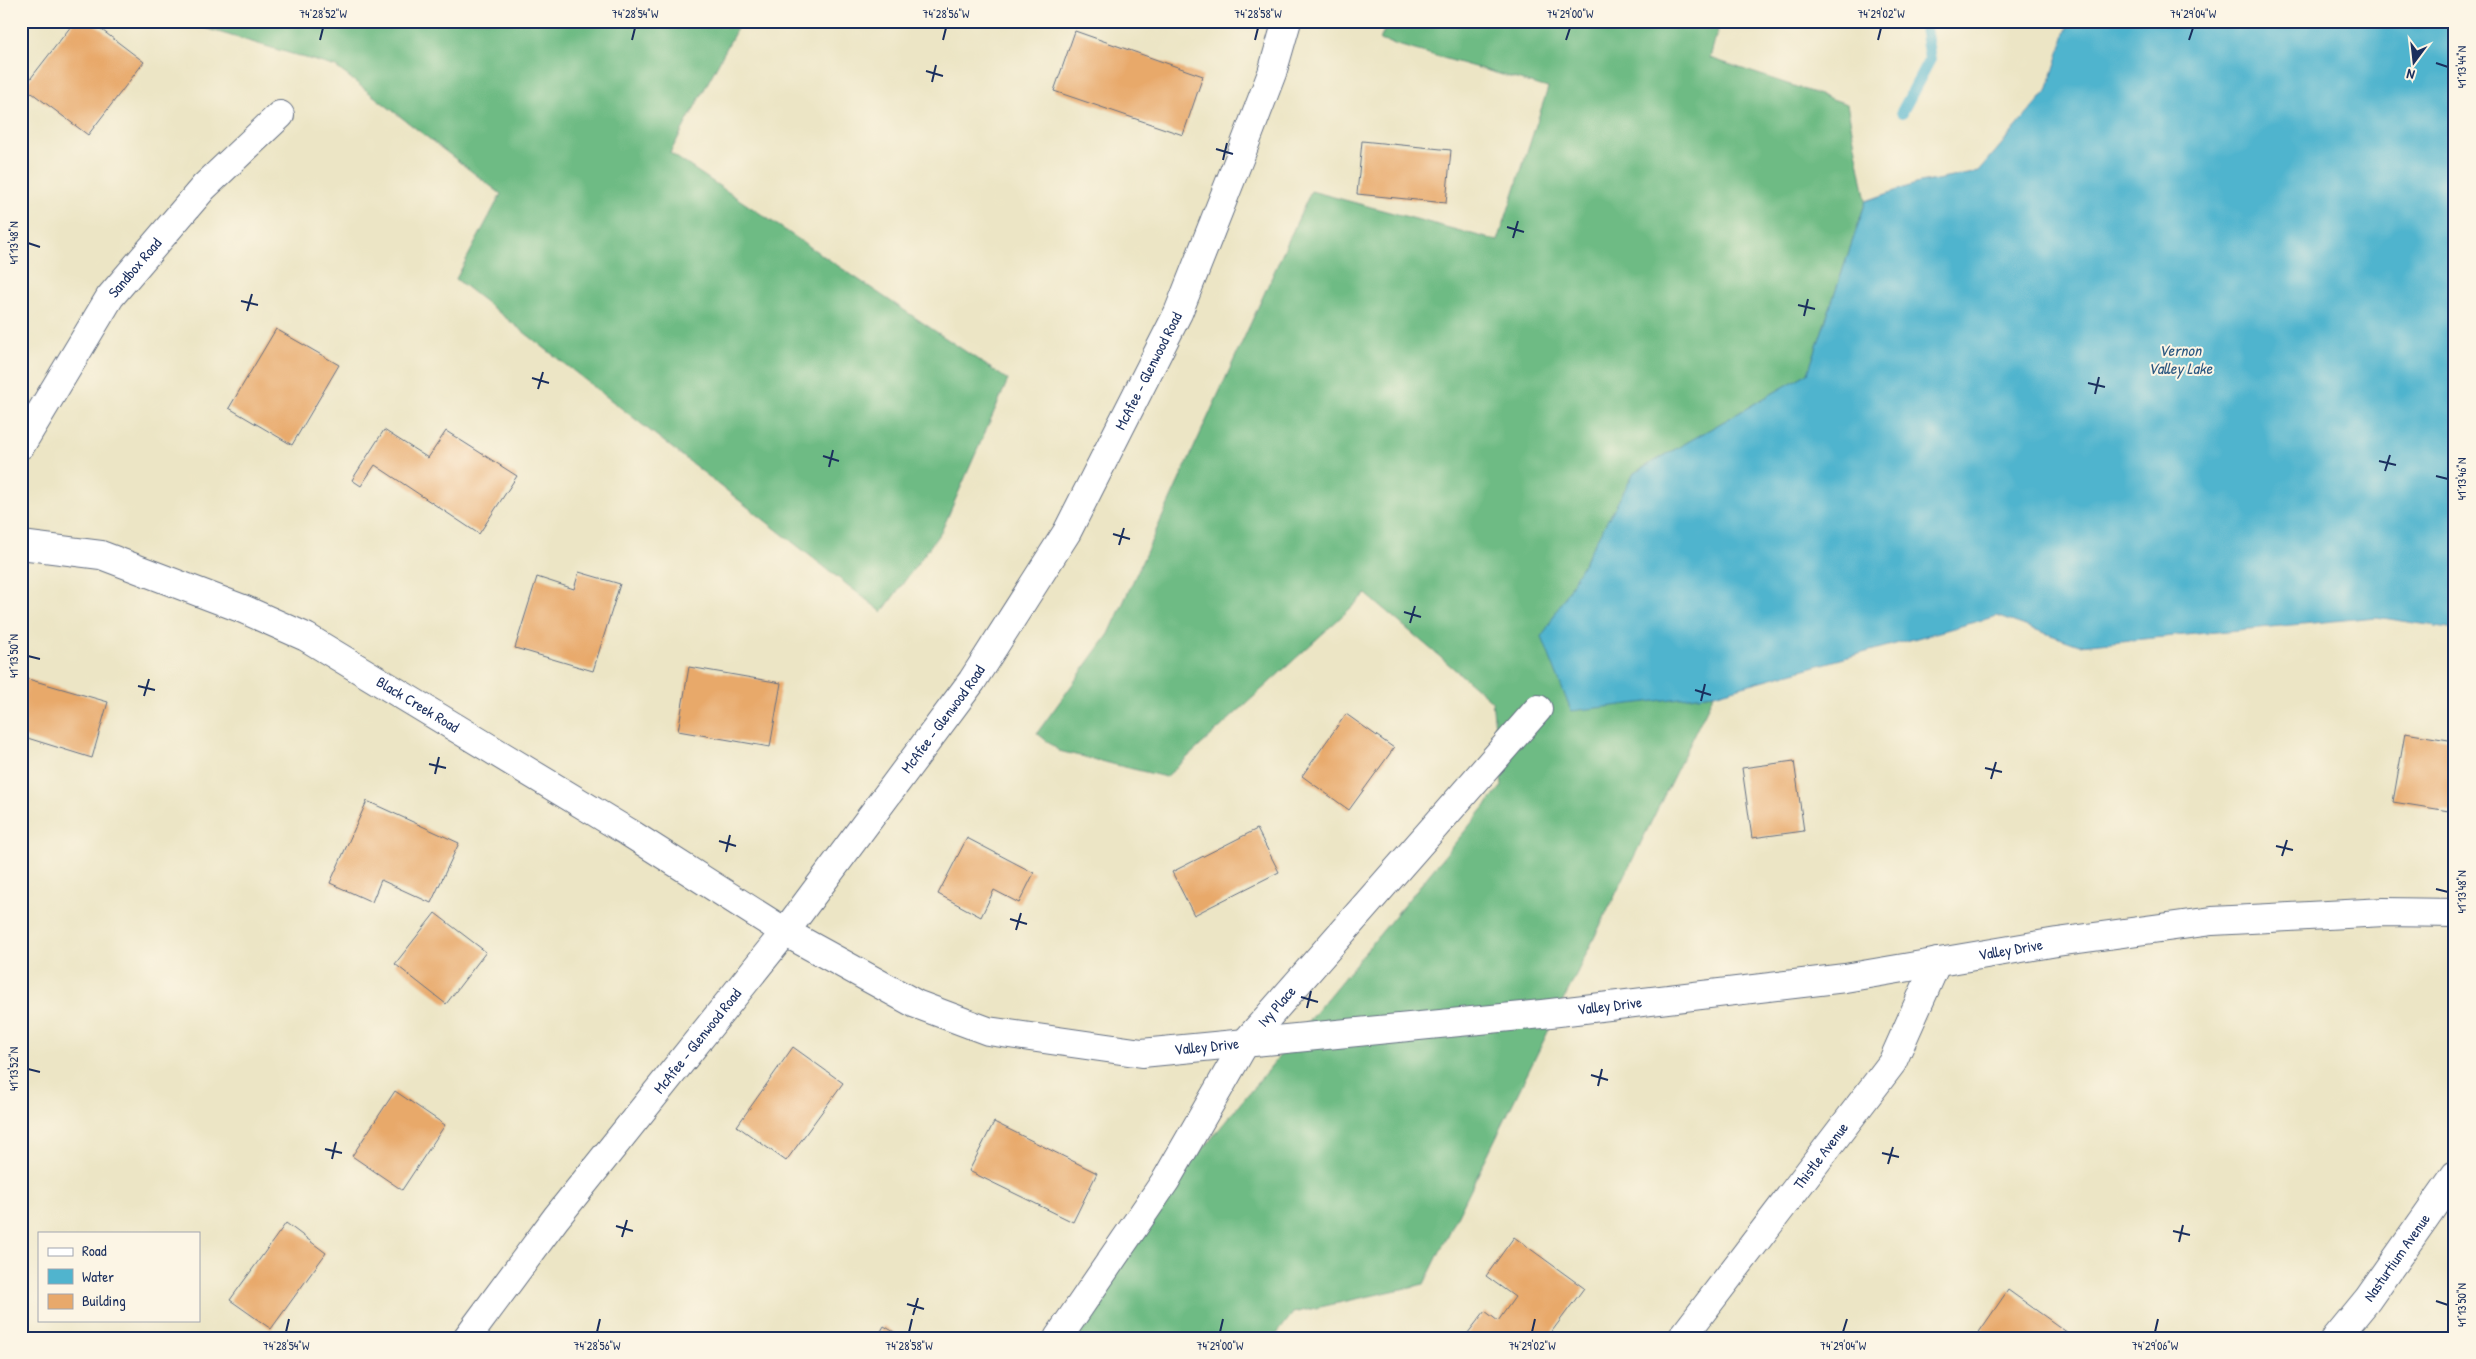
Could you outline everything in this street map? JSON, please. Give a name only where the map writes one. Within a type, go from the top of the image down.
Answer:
[{"type":"street","name":"McAfee - Glenwood Road","points":[[467,1338],[556,1218],[785,932],[972,681],[1067,532],[1178,313],[1247,141],[1272,73],[1287,21]]},
{"type":"street","name":"Sandbox Road","points":[[21,445],[110,297],[204,187],[280,115]]},
{"type":"street","name":"Black Creek Road","points":[[21,544],[101,555],[243,609],[306,637],[628,832],[785,932]]},
{"type":"street","name":"Ivy Place","points":[[1058,1338],[1166,1180],[1245,1044],[1538,709]]},
{"type":"street","name":"Valley Drive","points":[[785,932],[916,1004],[988,1031],[1142,1053],[1551,1013],[1845,978],[2057,942],[2212,921],[2384,912],[2455,913]]},
{"type":"street","name":"Thistle Avenue","points":[[1682,1338],[1892,1063],[1938,962]]},
{"type":"street","name":"Nasturtium Avenue","points":[[2336,1338],[2368,1299],[2455,1175]]},
{"type":"green space","points":[[181,21],[741,21],[670,153],[1008,380],[942,530],[882,612],[456,279],[501,194],[336,67]]},
{"type":"green space","points":[[1388,21],[1720,21],[1710,58],[1847,104],[1866,201],[1808,373],[1634,473],[1572,710],[1714,694],[1424,1284],[1293,1313],[1274,1338],[1047,1338],[1502,786],[1492,701],[1366,594],[1166,777],[1059,751],[1037,733],[1109,634],[1311,191],[1498,241],[1548,88],[1380,40]]},
{"type":"water","name":"Vernon Valley Lake","points":[[2069,21],[2455,21],[2455,629],[2376,617],[2079,645],[1997,616],[1714,694],[1571,711],[1542,637],[1634,473],[1808,373],[1866,201],[1915,184],[1978,172],[2047,91]]},
{"type":"building","points":[[75,21],[90,21],[144,62],[88,135],[24,87]]},
{"type":"building","points":[[1075,31],[1203,76],[1183,135],[1054,91]]},
{"type":"building","points":[[1362,141],[1451,150],[1446,203],[1357,194]]},
{"type":"building","points":[[276,329],[339,365],[292,445],[229,408]]},
{"type":"building","points":[[384,430],[428,458],[446,431],[517,476],[479,534],[375,465],[361,486],[352,480]]},
{"type":"building","points":[[579,572],[620,584],[593,671],[515,648],[537,577],[574,589]]},
{"type":"building","points":[[689,667],[781,683],[770,747],[678,731]]},
{"type":"building","points":[[21,677],[108,702],[92,758],[21,736]]},
{"type":"building","points":[[1346,714],[1394,748],[1349,810],[1302,776]]},
{"type":"building","points":[[2405,733],[2455,741],[2455,812],[2393,802]]},
{"type":"building","points":[[1794,761],[1804,831],[1752,838],[1742,768]]},
{"type":"building","points":[[367,801],[459,843],[431,903],[381,880],[372,902],[330,883]]},
{"type":"building","points":[[1257,829],[1279,872],[1194,915],[1172,872]]},
{"type":"building","points":[[967,838],[1034,873],[1019,903],[994,890],[981,917],[938,894]]},
{"type":"building","points":[[435,913],[486,952],[446,1004],[395,964]]},
{"type":"building","points":[[793,1047],[843,1083],[786,1161],[737,1126]]},
{"type":"building","points":[[395,1091],[445,1125],[402,1190],[352,1156]]},
{"type":"building","points":[[994,1122],[1097,1173],[1073,1222],[969,1171]]},
{"type":"building","points":[[286,1223],[326,1253],[271,1329],[230,1300]]},
{"type":"building","points":[[1514,1237],[1584,1288],[1547,1338],[1464,1338],[1485,1311],[1498,1321],[1515,1297],[1486,1276]]},
{"type":"building","points":[[2008,1290],[2075,1338],[1975,1338]]},
{"type":"building","points":[[884,1326],[904,1338],[877,1338]]},
{"type":"waterway","points":[[1902,112],[1930,59],[1924,21]]}]
